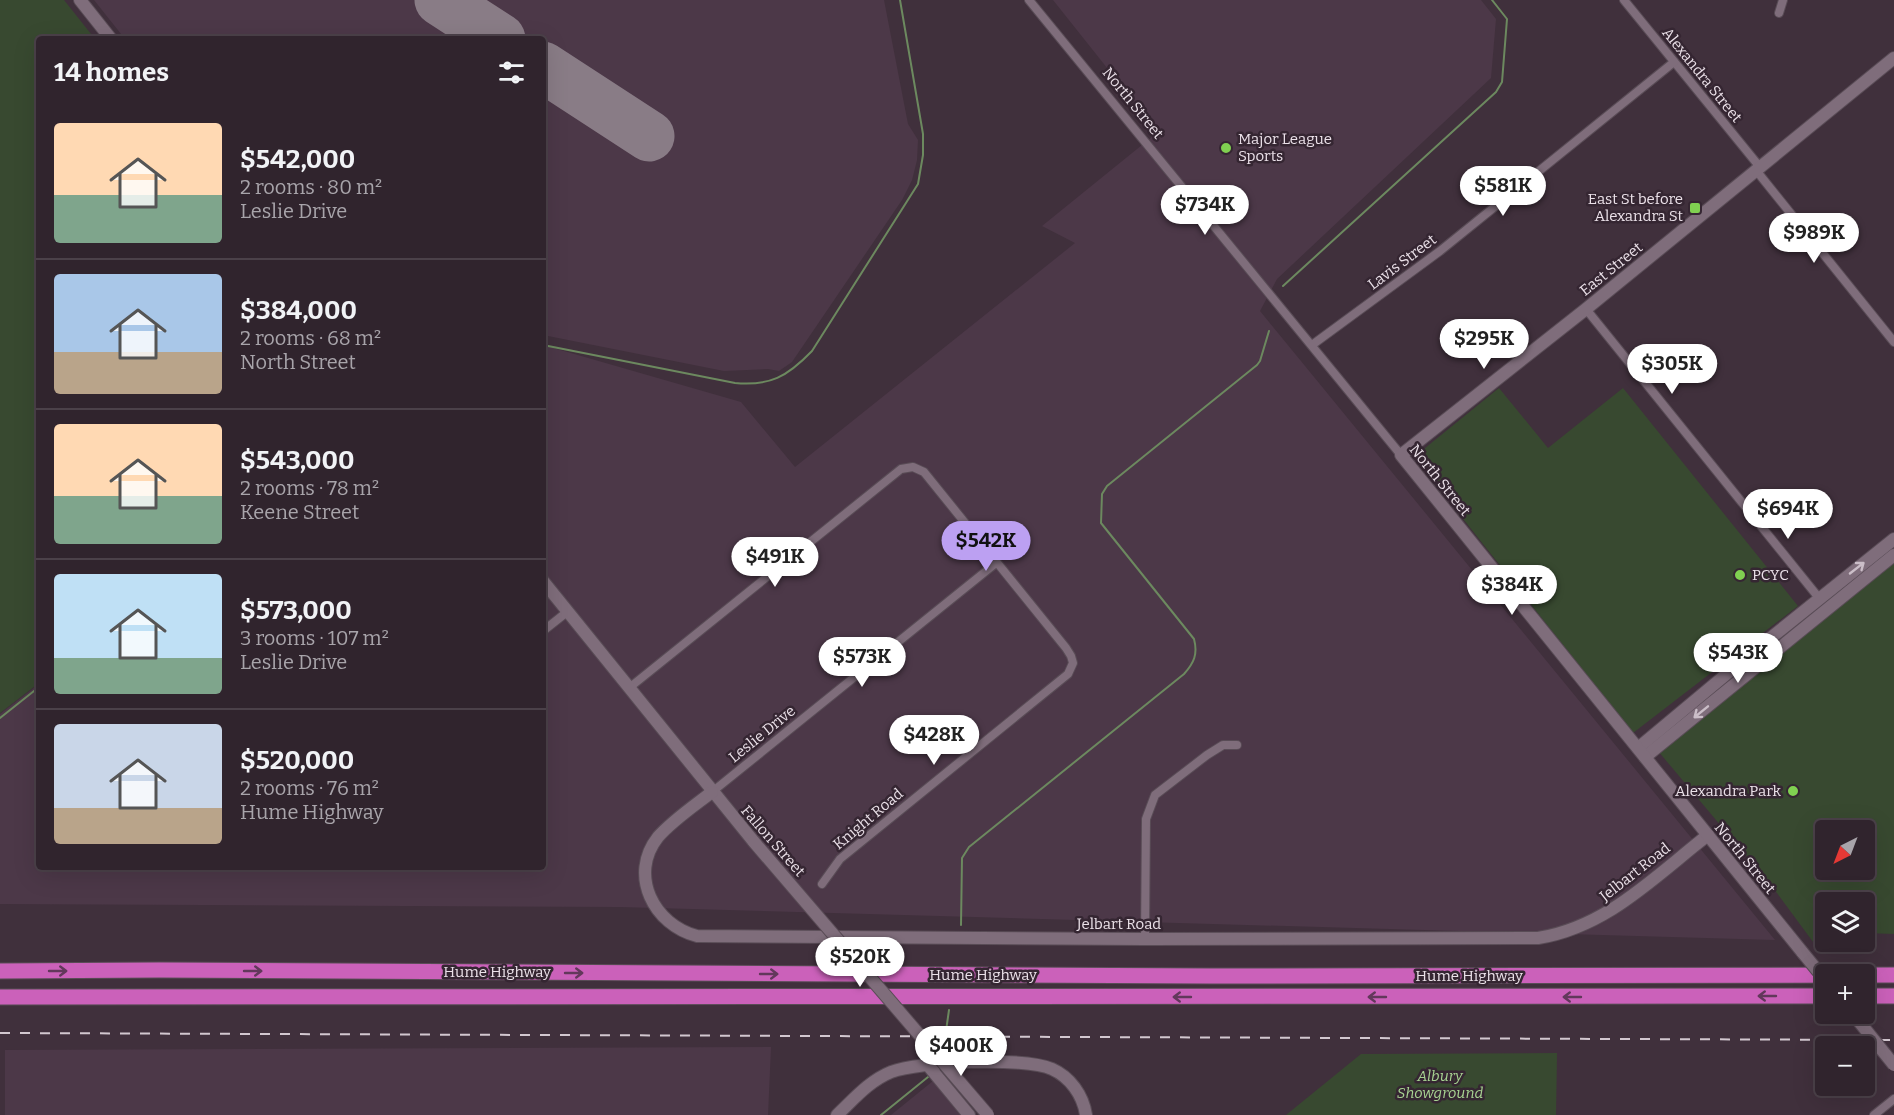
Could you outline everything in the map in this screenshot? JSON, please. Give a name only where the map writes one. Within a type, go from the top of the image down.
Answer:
[{"type":"highway","name":"Hume Highway","points":[[0,971],[1198,976],[1894,975]]},
{"type":"highway","name":"Hume Highway","points":[[0,997],[1815,996]]},
{"type":"highway","points":[[1875,996],[1894,996]]},
{"type":"street","points":[[80,0],[109,36]]},
{"type":"street","name":"North Street","points":[[1029,0],[1312,345],[1815,968]]},
{"type":"street","name":"Alexandra Street","points":[[1624,0],[1894,342]]},
{"type":"street","points":[[1779,14],[1783,0]]},
{"type":"street","name":"East Street","points":[[1401,455],[1586,309],[1894,58]]},
{"type":"street","name":"Lavis Street","points":[[1312,345],[1440,251],[1674,62]]},
{"type":"street","points":[[1586,309],[1828,608]]},
{"type":"street","points":[[629,688],[901,469],[913,467],[924,472],[996,563]]},
{"type":"street","points":[[1642,753],[1819,598],[1894,539]]},
{"type":"street","points":[[1642,753],[1894,555]]},
{"type":"street","name":"Knight Road","points":[[822,884],[840,859],[1068,674],[1073,663],[1066,648],[996,563]]},
{"type":"street","name":"Leslie Drive","points":[[712,792],[996,563]]},
{"type":"street","name":"Fallon Street","points":[[546,585],[712,792],[988,1115]]},
{"type":"street","points":[[546,630],[567,612]]},
{"type":"street","points":[[1145,939],[1146,819],[1155,795],[1223,745],[1237,745]]},
{"type":"street","name":"Jelbart Road","points":[[712,792],[659,837],[647,859],[646,886],[654,906],[670,924],[687,933],[722,937],[1538,938],[1579,927],[1609,913],[1708,836]]},
{"type":"street","points":[[1533,975],[1536,997]]},
{"type":"street","points":[[1861,1024],[1894,1065]]},
{"type":"street","points":[[837,1115],[871,1083],[890,1072],[926,1063],[974,1062],[1036,1065],[1052,1069],[1064,1076],[1075,1088],[1086,1115]]},
{"type":"street","points":[[926,1063],[969,1115]]},
{"type":"street","points":[[1874,1115],[1894,1099]]},
{"type":"shaded area","points":[[94,0],[884,0],[908,124],[918,140],[917,160],[912,180],[902,200],[792,362],[779,371],[768,369],[724,371],[546,336],[546,36],[123,36]]},
{"type":"shaded area","points":[[1053,0],[1481,0],[1496,19],[1491,78],[1277,279],[1260,311],[1775,940],[620,907],[0,904],[0,714],[36,686],[36,870],[546,870],[546,346],[741,402],[795,467],[1075,243],[1042,226],[1158,132]]},
{"type":"shaded area","points":[[771,1047],[768,1115],[5,1115],[5,1050]]},
{"type":"shaded area","points":[[933,1081],[960,1115],[891,1115]]},
{"type":"green space","points":[[0,0],[64,0],[93,36],[36,36],[36,685],[0,713]]},
{"type":"green space","points":[[1499,388],[1548,448],[1623,388],[1798,606],[1633,733],[1414,457]]},
{"type":"green space","name":"Alexandra Park","points":[[1894,561],[1894,934],[1875,933],[1875,892],[1815,892],[1815,945],[1774,889],[1658,751]]},
{"type":"green space","name":"Albury Showground","points":[[1557,1053],[1556,1115],[1286,1115],[1361,1054]]},
{"type":"waterway","points":[[546,346],[747,384],[777,378],[803,360],[812,351],[918,184],[923,155],[923,134],[900,0]]},
{"type":"waterway","points":[[1283,286],[1496,92],[1502,82],[1507,19],[1492,0]]},
{"type":"waterway","points":[[961,925],[962,858],[969,847],[1184,674],[1193,662],[1196,649],[1194,639],[1101,523],[1102,494],[1107,486],[1257,365],[1269,331]]},
{"type":"waterway","points":[[0,718],[36,689]]},
{"type":"waterway","points":[[946,1031],[949,1010]]},
{"type":"waterway","points":[[946,1040],[947,1052]]},
{"type":"waterway","points":[[881,1115],[928,1077]]},
{"type":"taxiway","points":[[448,0],[496,36]]},
{"type":"runway","points":[[440,0],[495,36]]},
{"type":"runway","points":[[546,69],[649,136]]},
{"type":"railway","points":[[0,1033],[1894,1040]]},
{"type":"place","name":"Major League Sports","points":[[1226,148]]},
{"type":"place","name":"East St before Alexandra St","points":[[1695,208]]},
{"type":"place","name":"PCYC","points":[[1740,575]]},
{"type":"place","name":"Alexandra Park","points":[[1793,791]]}]
